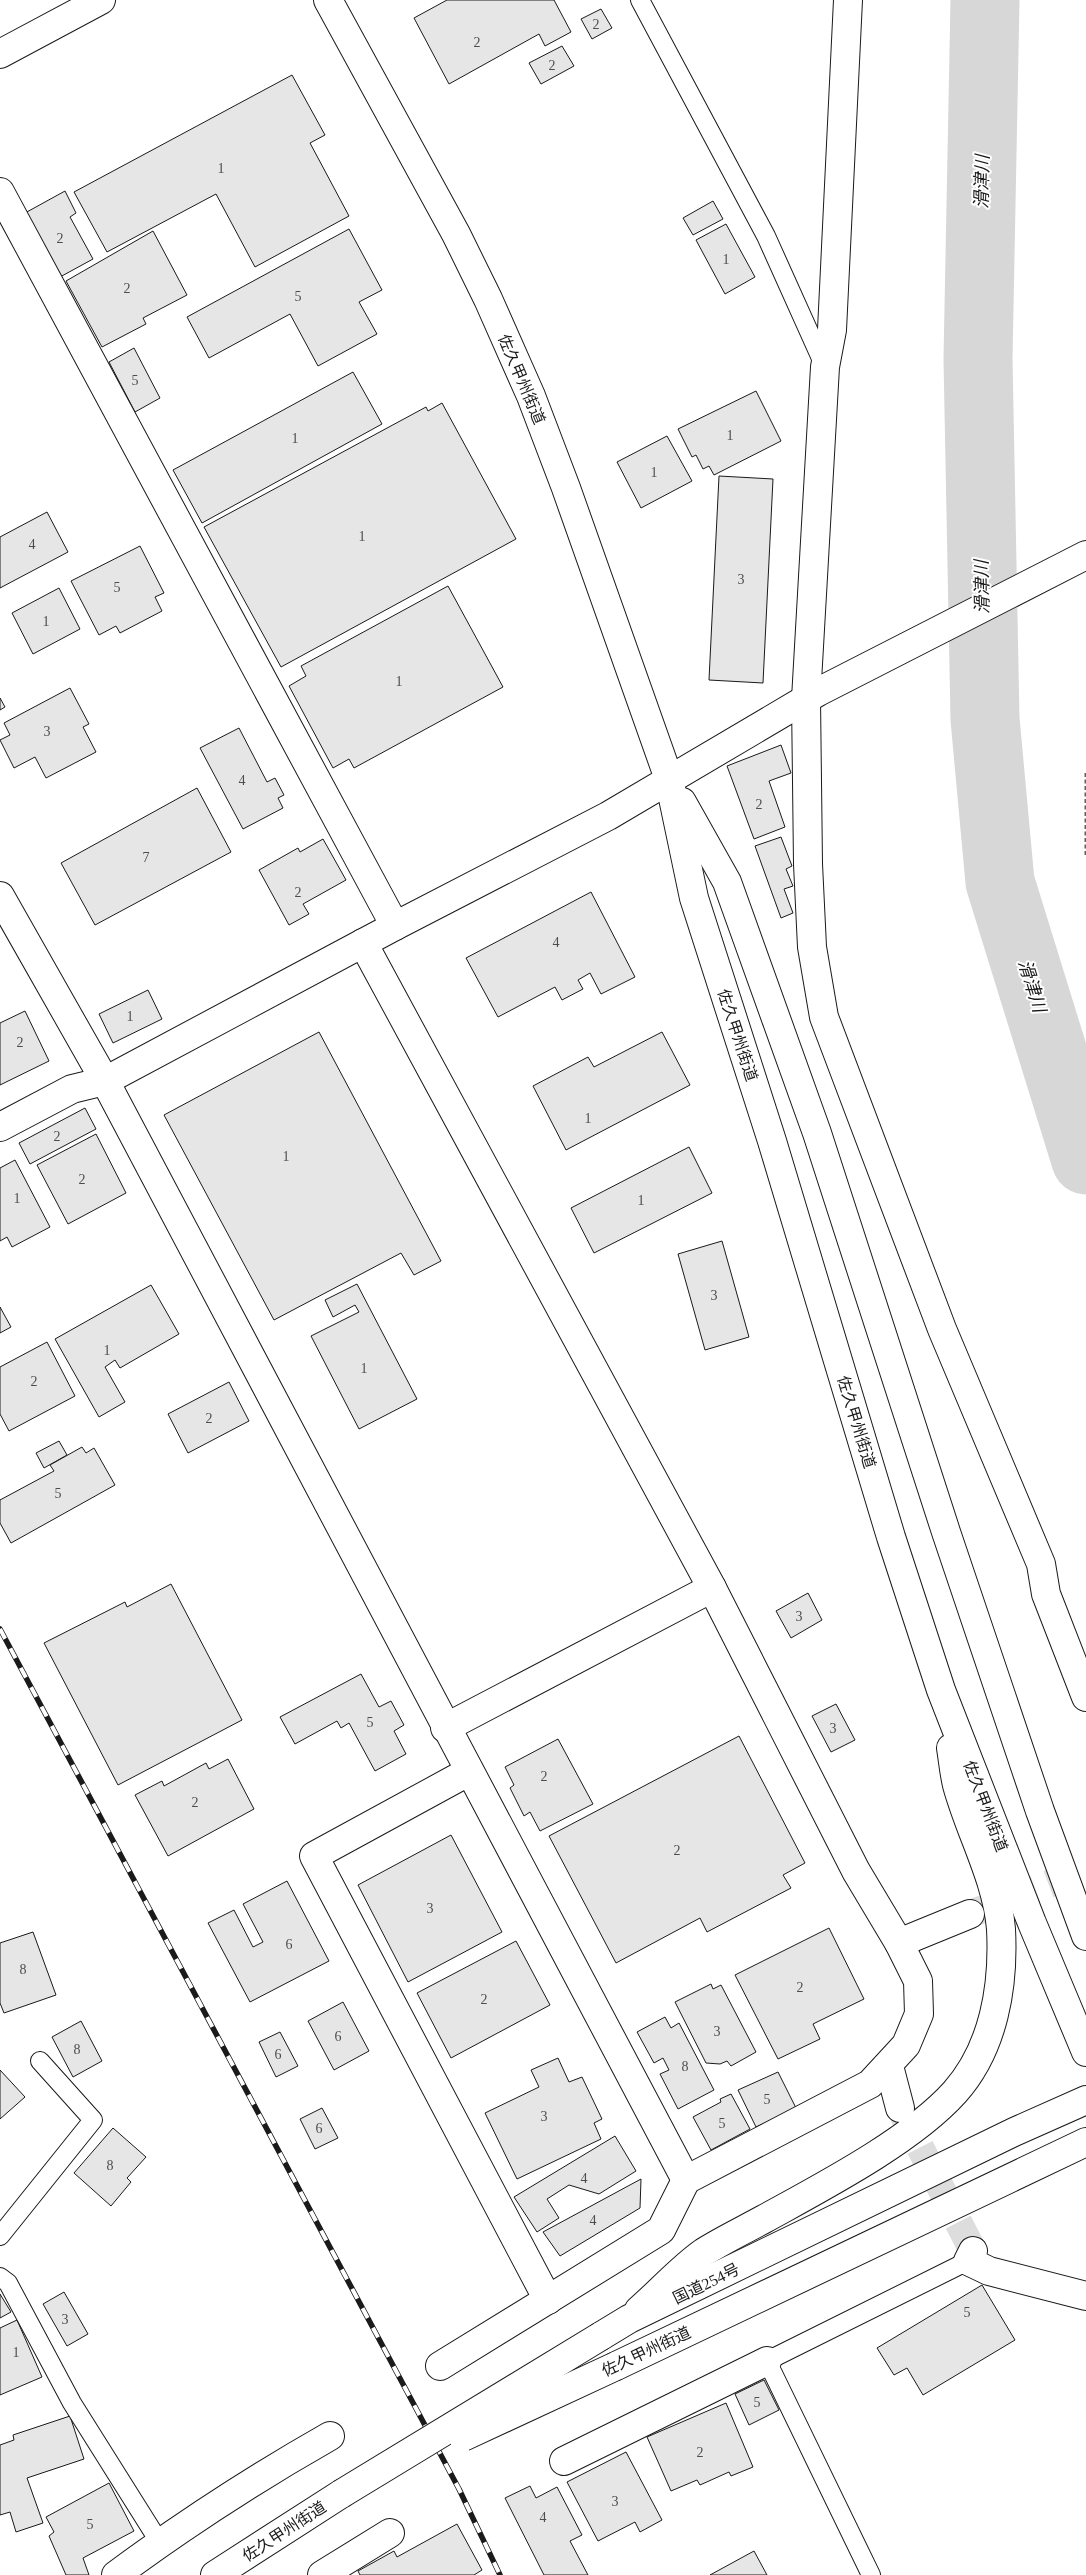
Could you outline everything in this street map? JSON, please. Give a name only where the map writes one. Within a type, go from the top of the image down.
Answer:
[{"type":"main road","points":[[0,54],[102,0]]},
{"type":"main road","name":"佐久甲州街道","points":[[328,0],[456,234],[488,299],[531,396],[669,779],[694,898],[774,1150],[891,1537],[941,1690],[1032,1923],[1086,2052]]},
{"type":"main road","points":[[848,0],[832,330],[825,367],[812,695],[808,864],[812,948],[824,1017],[942,1329],[1041,1564],[1046,1594],[1086,1697]]},
{"type":"main road","points":[[0,192],[395,926]]},
{"type":"main road","points":[[0,1127],[72,1089],[105,1081],[395,926],[608,816],[812,695],[1085,556]]},
{"type":"main road","name":"佐久甲州街道","points":[[669,779],[730,892],[817,1133],[949,1541],[1040,1811],[1086,1936]]},
{"type":"main road","points":[[0,896],[105,1081],[468,1772],[686,2180]]},
{"type":"main road","points":[[363,943],[712,1588],[856,1871],[899,1943],[918,1981],[919,2014],[906,2046],[870,2084],[686,2180],[661,2230],[440,2366]]},
{"type":"main road","points":[[445,1728],[712,1588]]},
{"type":"main road","points":[[629,2319],[704,2253],[858,2164],[897,2139],[939,2108],[968,2073],[985,2043],[994,2016],[999,1985],[1000,1927],[996,1900],[957,1785],[941,1690]]},
{"type":"main road","points":[[468,1772],[314,1856],[548,2300]]},
{"type":"main road","points":[[899,1943],[970,1914]]},
{"type":"main road","points":[[889,2066],[900,2108]]},
{"type":"main road","name":"国道254号","points":[[341,2494],[629,2319],[1014,2132],[1086,2100]]},
{"type":"main road","name":"佐久甲州街道","points":[[215,2575],[341,2494],[616,2366],[1086,2142]]},
{"type":"main road","points":[[971,2256],[989,2271],[1086,2296]]},
{"type":"main road","points":[[564,2461],[767,2361]]},
{"type":"main road","points":[[116,2575],[160,2543],[271,2470],[330,2436]]},
{"type":"main road","points":[[322,2575],[390,2533]]},
{"type":"lane","points":[[640,0],[766,236],[825,367]]},
{"type":"lane","points":[[0,2236],[93,2120],[40,2061]]},
{"type":"lane","points":[[871,2575],[767,2361],[971,2256]]},
{"type":"lane","points":[[0,2277],[8,2283],[72,2403],[160,2543]]},
{"type":"path","points":[[1086,773],[1086,857]]},
{"type":"building","points":[[447,0],[554,0],[571,32],[545,46],[539,34],[449,84],[414,18]]},
{"type":"building","points":[[601,9],[612,28],[592,39],[581,19]]},
{"type":"building","points":[[562,46],[574,66],[541,84],[529,63]]},
{"type":"building","points":[[292,75],[325,135],[310,143],[349,216],[255,267],[216,194],[107,252],[74,192]]},
{"type":"building","points":[[65,191],[76,213],[70,217],[93,259],[60,277],[25,213]]},
{"type":"building","points":[[713,201],[723,219],[693,235],[683,218]]},
{"type":"building","points":[[726,224],[755,277],[725,294],[696,240]]},
{"type":"building","points":[[349,229],[382,290],[359,302],[377,334],[318,366],[290,314],[209,358],[187,317]]},
{"type":"building","points":[[153,231],[187,295],[143,318],[146,324],[102,347],[66,281]]},
{"type":"building","points":[[134,348],[160,398],[135,412],[109,362]]},
{"type":"building","points":[[353,372],[382,424],[202,523],[173,470]]},
{"type":"building","points":[[756,391],[781,441],[714,475],[709,466],[703,469],[696,455],[692,457],[678,429]]},
{"type":"building","points":[[442,403],[516,539],[281,667],[204,527],[426,407],[428,411]]},
{"type":"building","points":[[667,436],[692,481],[641,508],[617,462]]},
{"type":"building","points":[[719,476],[773,479],[763,683],[709,680]]},
{"type":"building","points":[[47,512],[68,552],[0,588],[0,537]]},
{"type":"building","points":[[140,546],[164,593],[155,597],[162,611],[120,633],[116,626],[99,635],[71,581]]},
{"type":"building","points":[[448,586],[503,687],[354,768],[349,759],[333,768],[289,686],[306,676],[301,666]]},
{"type":"building","points":[[59,588],[80,629],[33,654],[12,613]]},
{"type":"building","points":[[70,688],[89,724],[83,727],[96,752],[46,778],[35,757],[14,768],[0,740],[10,735],[4,723]]},
{"type":"building","points":[[0,698],[5,707],[0,710]]},
{"type":"building","points":[[239,728],[267,782],[275,778],[284,795],[278,798],[283,808],[243,829],[200,748]]},
{"type":"building","points":[[781,745],[791,773],[769,781],[785,827],[754,839],[727,766]]},
{"type":"building","points":[[197,788],[231,852],[95,925],[61,863]]},
{"type":"building","points":[[781,837],[792,866],[786,869],[793,886],[784,889],[793,913],[781,918],[755,846]]},
{"type":"building","points":[[323,839],[346,880],[303,904],[309,914],[289,925],[259,870],[298,848],[300,852]]},
{"type":"building","points":[[591,892],[635,977],[601,994],[590,973],[578,980],[583,989],[562,1000],[555,987],[498,1017],[466,958]]},
{"type":"building","points":[[148,990],[162,1019],[113,1043],[99,1014]]},
{"type":"building","points":[[25,1011],[49,1061],[0,1085],[0,1023]]},
{"type":"building","points":[[319,1032],[441,1261],[414,1275],[401,1253],[274,1320],[164,1115]]},
{"type":"building","points":[[662,1032],[690,1085],[566,1150],[533,1086],[588,1057],[594,1067]]},
{"type":"building","points":[[85,1108],[96,1129],[30,1164],[19,1143]]},
{"type":"building","points":[[96,1134],[126,1193],[68,1224],[37,1165]]},
{"type":"building","points":[[689,1147],[712,1193],[594,1253],[571,1208]]},
{"type":"building","points":[[15,1160],[50,1227],[12,1247],[7,1237],[0,1241],[0,1168]]},
{"type":"building","points":[[722,1241],[749,1337],[705,1350],[678,1254]]},
{"type":"building","points":[[357,1284],[417,1399],[359,1429],[311,1336],[359,1312],[355,1305],[333,1317],[325,1300]]},
{"type":"building","points":[[151,1285],[179,1334],[120,1368],[115,1360],[105,1367],[125,1402],[99,1417],[55,1339]]},
{"type":"building","points":[[0,1307],[11,1327],[0,1333]]},
{"type":"building","points":[[47,1342],[75,1396],[9,1431],[0,1414],[0,1367]]},
{"type":"building","points":[[229,1382],[249,1421],[188,1453],[168,1414]]},
{"type":"building","points":[[59,1441],[67,1455],[44,1468],[36,1453]]},
{"type":"building","points":[[82,1447],[86,1453],[94,1448],[115,1485],[11,1543],[0,1523],[0,1500],[54,1471],[50,1465]]},
{"type":"building","points":[[171,1584],[242,1720],[118,1785],[44,1643],[125,1602],[127,1607]]},
{"type":"building","points":[[808,1593],[822,1620],[791,1638],[776,1611]]},
{"type":"building","points":[[361,1674],[379,1707],[391,1701],[404,1725],[394,1731],[406,1754],[375,1771],[349,1723],[341,1728],[337,1721],[295,1744],[280,1717]]},
{"type":"building","points":[[836,1704],[855,1740],[831,1752],[812,1716]]},
{"type":"building","points":[[739,1736],[805,1863],[783,1875],[791,1888],[707,1932],[700,1918],[616,1963],[549,1836]]},
{"type":"building","points":[[558,1739],[593,1804],[540,1831],[530,1812],[524,1816],[510,1788],[514,1785],[505,1767]]},
{"type":"building","points":[[228,1759],[254,1809],[168,1856],[135,1795],[162,1781],[164,1786],[206,1763],[209,1769]]},
{"type":"building","points":[[451,1835],[502,1932],[408,1982],[358,1885]]},
{"type":"building","points":[[287,1881],[329,1961],[250,2002],[208,1923],[234,1910],[253,1947],[263,1942],[243,1904]]},
{"type":"building","points":[[829,1928],[864,1999],[813,2024],[820,2039],[778,2059],[735,1975]]},
{"type":"building","points":[[33,1932],[56,1995],[4,2013],[0,2003],[0,1943]]},
{"type":"building","points":[[516,1941],[550,2005],[451,2058],[417,1993]]},
{"type":"building","points":[[711,1984],[713,1989],[721,1985],[756,2052],[731,2066],[727,2061],[720,2064],[706,2063],[675,2002]]},
{"type":"building","points":[[343,2002],[369,2051],[334,2070],[308,2021]]},
{"type":"building","points":[[665,2017],[671,2028],[679,2023],[714,2090],[678,2109],[660,2074],[669,2070],[663,2058],[654,2063],[637,2032]]},
{"type":"building","points":[[81,2021],[102,2061],[73,2077],[52,2037]]},
{"type":"building","points":[[280,2032],[298,2066],[276,2077],[259,2042]]},
{"type":"building","points":[[558,2058],[569,2082],[582,2077],[602,2119],[594,2123],[601,2139],[517,2179],[485,2113],[539,2087],[531,2070]]},
{"type":"building","points":[[0,2070],[25,2097],[0,2119]]},
{"type":"building","points":[[778,2072],[796,2108],[756,2127],[738,2090]]},
{"type":"building","points":[[731,2094],[750,2129],[711,2150],[693,2117],[721,2102],[720,2099]]},
{"type":"building","points":[[322,2108],[338,2138],[315,2149],[300,2119]]},
{"type":"building","points":[[113,2128],[146,2157],[127,2178],[131,2182],[111,2206],[74,2173]]},
{"type":"building","points":[[615,2136],[636,2171],[599,2194],[569,2185],[547,2199],[559,2218],[537,2232],[514,2197]]},
{"type":"building","points":[[641,2179],[640,2208],[560,2256],[543,2232]]},
{"type":"building","points":[[982,2285],[1015,2340],[923,2395],[907,2368],[894,2375],[877,2348]]},
{"type":"building","points":[[64,2292],[88,2334],[67,2346],[43,2304]]},
{"type":"building","points":[[0,2294],[11,2312],[0,2318]]},
{"type":"building","points":[[17,2320],[42,2377],[0,2395],[0,2328]]},
{"type":"building","points":[[764,2380],[779,2410],[749,2425],[735,2394]]},
{"type":"building","points":[[726,2403],[753,2467],[731,2476],[729,2472],[700,2485],[697,2480],[671,2491],[647,2437]]},
{"type":"building","points":[[70,2416],[84,2459],[27,2478],[43,2523],[16,2532],[10,2512],[0,2515],[0,2445],[14,2440],[13,2435]]},
{"type":"building","points":[[626,2452],[662,2520],[640,2532],[635,2522],[598,2541],[567,2482]]},
{"type":"building","points":[[109,2483],[134,2531],[83,2558],[89,2575],[66,2575],[49,2536],[54,2532],[46,2517]]},
{"type":"building","points":[[530,2486],[536,2498],[557,2487],[582,2535],[570,2541],[588,2575],[544,2575],[505,2498]]},
{"type":"building","points":[[457,2524],[482,2570],[474,2575],[360,2575],[358,2571],[394,2551],[397,2557]]},
{"type":"building","points":[[754,2551],[767,2575],[710,2575]]},
{"type":"waterway","name":"滑津川","points":[[985,0],[978,359],[985,719],[1000,882],[1086,1160]]},
{"type":"tunnel","points":[[970,1914],[1086,1870]]},
{"type":"tunnel","points":[[901,2110],[973,2251]]},
{"type":"railway","points":[[0,1629],[459,2489],[500,2575]]}]
